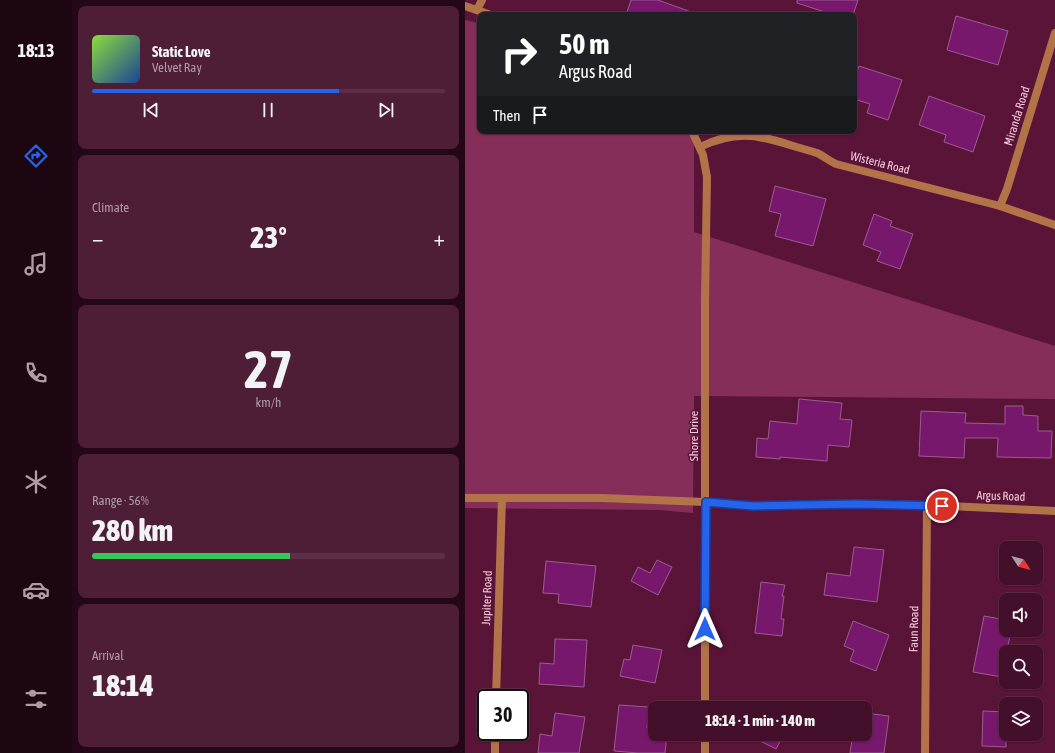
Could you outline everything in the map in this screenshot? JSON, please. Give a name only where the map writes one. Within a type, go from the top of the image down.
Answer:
[{"type":"street","points":[[477,10],[482,0]]},
{"type":"street","points":[[465,6],[483,12]]},
{"type":"street","name":"Miranda Road","points":[[1000,206],[1007,189],[1055,33]]},
{"type":"street","name":"Shore Drive","points":[[694,134],[703,155],[707,176],[705,301],[705,701]]},
{"type":"street","name":"Wisteria Road","points":[[700,146],[731,136],[746,135],[767,138],[819,154],[829,162],[835,164],[1000,206],[1055,225]]},
{"type":"street","points":[[465,498],[602,498],[706,502]]},
{"type":"street","name":"Jupiter Road","points":[[496,689],[502,498]]},
{"type":"street","name":"Argus Road","points":[[706,502],[753,506],[856,504],[927,505],[1055,511]]},
{"type":"street","name":"Faun Road","points":[[925,753],[927,505]]},
{"type":"street","points":[[495,741],[495,753]]},
{"type":"street","points":[[705,741],[705,753]]},
{"type":"shaded area","points":[[465,20],[477,24],[477,134],[689,134],[694,138],[694,232],[1055,346],[1055,399],[694,396],[693,513],[659,510],[465,508]]},
{"type":"building","points":[[631,0],[658,0],[691,12],[627,12]]},
{"type":"building","points":[[797,0],[858,0],[854,12],[825,12],[797,3]]},
{"type":"building","points":[[956,16],[1008,31],[998,65],[947,50]]},
{"type":"building","points":[[859,66],[902,80],[888,120],[867,113],[870,104],[857,100],[857,72]]},
{"type":"building","points":[[929,96],[985,116],[973,152],[944,142],[946,135],[919,125]]},
{"type":"building","points":[[775,186],[826,199],[813,246],[775,236],[781,214],[769,211]]},
{"type":"building","points":[[874,214],[892,221],[890,226],[913,234],[900,269],[877,261],[881,252],[863,245]]},
{"type":"building","points":[[799,399],[842,403],[840,419],[852,420],[849,447],[828,445],[827,461],[780,457],[780,459],[756,457],[757,438],[768,439],[770,421],[797,424]]},
{"type":"building","points":[[1005,406],[1023,406],[1023,415],[1038,416],[1038,431],[1052,431],[1051,458],[997,457],[998,438],[965,438],[964,458],[919,456],[921,411],[966,413],[965,423],[1005,424]]},
{"type":"building","points":[[854,547],[884,550],[877,602],[824,595],[827,573],[850,576]]},
{"type":"building","points":[[657,560],[672,567],[658,595],[631,581],[638,567],[650,573]]},
{"type":"building","points":[[546,561],[596,566],[591,607],[558,603],[559,594],[543,593]]},
{"type":"building","points":[[761,582],[785,585],[782,596],[784,596],[781,619],[784,619],[782,636],[755,633]]},
{"type":"building","points":[[984,616],[999,619],[999,637],[1010,637],[1008,645],[999,645],[999,676],[973,672]]},
{"type":"building","points":[[853,621],[889,635],[876,671],[850,661],[854,650],[844,646]]},
{"type":"building","points":[[555,639],[587,640],[584,687],[539,684],[540,663],[554,664]]},
{"type":"building","points":[[633,645],[662,650],[655,683],[620,676],[624,659],[630,660]]},
{"type":"building","points":[[619,705],[648,707],[648,741],[666,741],[665,753],[614,751]]},
{"type":"building","points":[[983,711],[999,712],[999,741],[1006,741],[1006,747],[982,746]]},
{"type":"building","points":[[555,713],[585,717],[579,753],[538,753],[540,734],[552,736]]},
{"type":"building","points":[[872,714],[889,716],[884,753],[850,753],[852,741],[872,741]]},
{"type":"building","points":[[760,741],[780,741],[776,749]]},
{"type":"route","points":[[705,629],[706,502],[753,506],[856,504],[942,506]]}]
